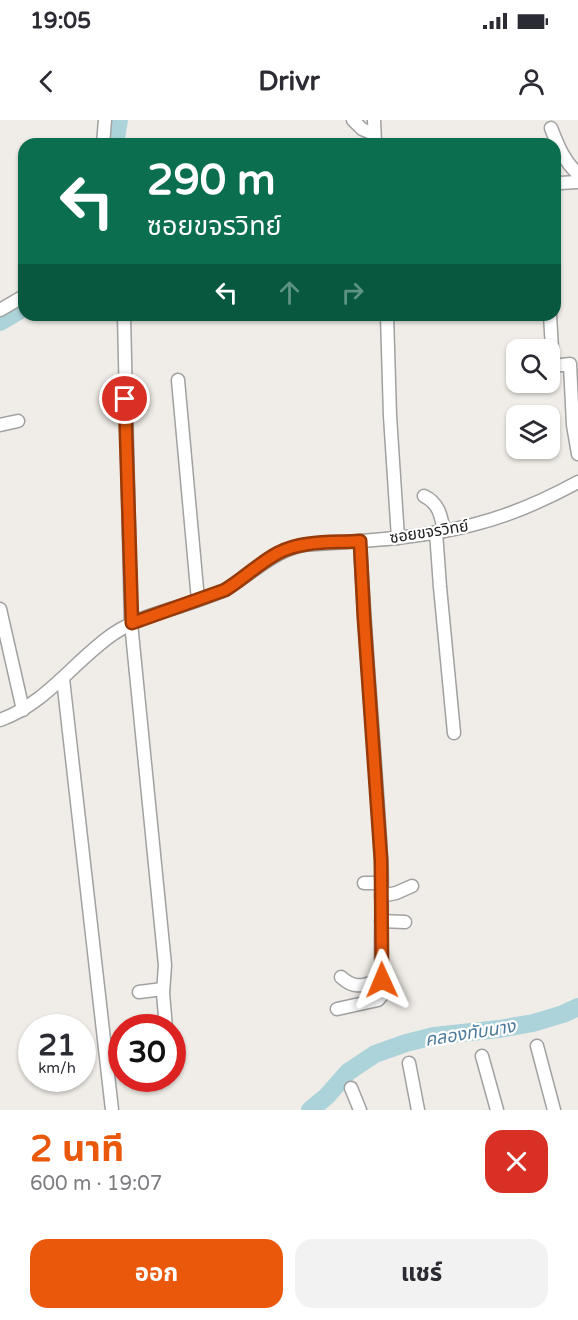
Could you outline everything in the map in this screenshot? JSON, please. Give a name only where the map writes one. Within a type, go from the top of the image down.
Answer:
[{"type":"street","points":[[104,138],[105,120]]},
{"type":"street","points":[[353,120],[374,138]]},
{"type":"street","points":[[374,120],[375,138]]},
{"type":"street","points":[[550,128],[554,138]]},
{"type":"street","points":[[561,153],[578,174]]},
{"type":"street","points":[[561,183],[578,182]]},
{"type":"street","points":[[0,310],[18,300]]},
{"type":"street","points":[[124,321],[132,623],[165,965],[163,989],[165,1014]]},
{"type":"street","points":[[387,321],[390,416],[398,538]]},
{"type":"street","points":[[550,321],[553,366],[570,364],[573,425],[578,454]]},
{"type":"street","points":[[178,380],[198,600]]},
{"type":"street","points":[[0,425],[18,421]]},
{"type":"street","name":"ซอยขจรวิทย์","points":[[0,720],[23,710],[63,679],[98,645],[132,623],[225,590],[278,553],[303,545],[398,538],[472,525],[521,509],[578,482]]},
{"type":"street","points":[[424,496],[432,499],[440,512],[440,587],[454,733]]},
{"type":"street","points":[[337,1009],[378,1000],[383,994],[381,849],[360,541]]},
{"type":"street","points":[[0,609],[23,710]]},
{"type":"street","points":[[63,679],[112,1110]]},
{"type":"street","points":[[363,883],[381,883]]},
{"type":"street","points":[[381,896],[412,886]]},
{"type":"street","points":[[381,921],[405,922]]},
{"type":"street","points":[[341,977],[347,983],[356,986],[382,980]]},
{"type":"street","points":[[139,992],[163,989]]},
{"type":"street","points":[[537,1046],[554,1110]]},
{"type":"street","points":[[482,1056],[496,1110]]},
{"type":"street","points":[[409,1063],[418,1110]]},
{"type":"street","points":[[351,1088],[360,1110]]},
{"type":"waterway","points":[[116,138],[119,120]]},
{"type":"waterway","points":[[0,322],[18,312]]},
{"type":"waterway","name":"คลองทับนาง","points":[[310,1110],[327,1096],[348,1072],[375,1054],[434,1036],[533,1023],[578,1007]]},
{"type":"route","points":[[125,399],[132,623],[225,590],[278,553],[291,548],[360,541],[381,860],[382,980]]}]
